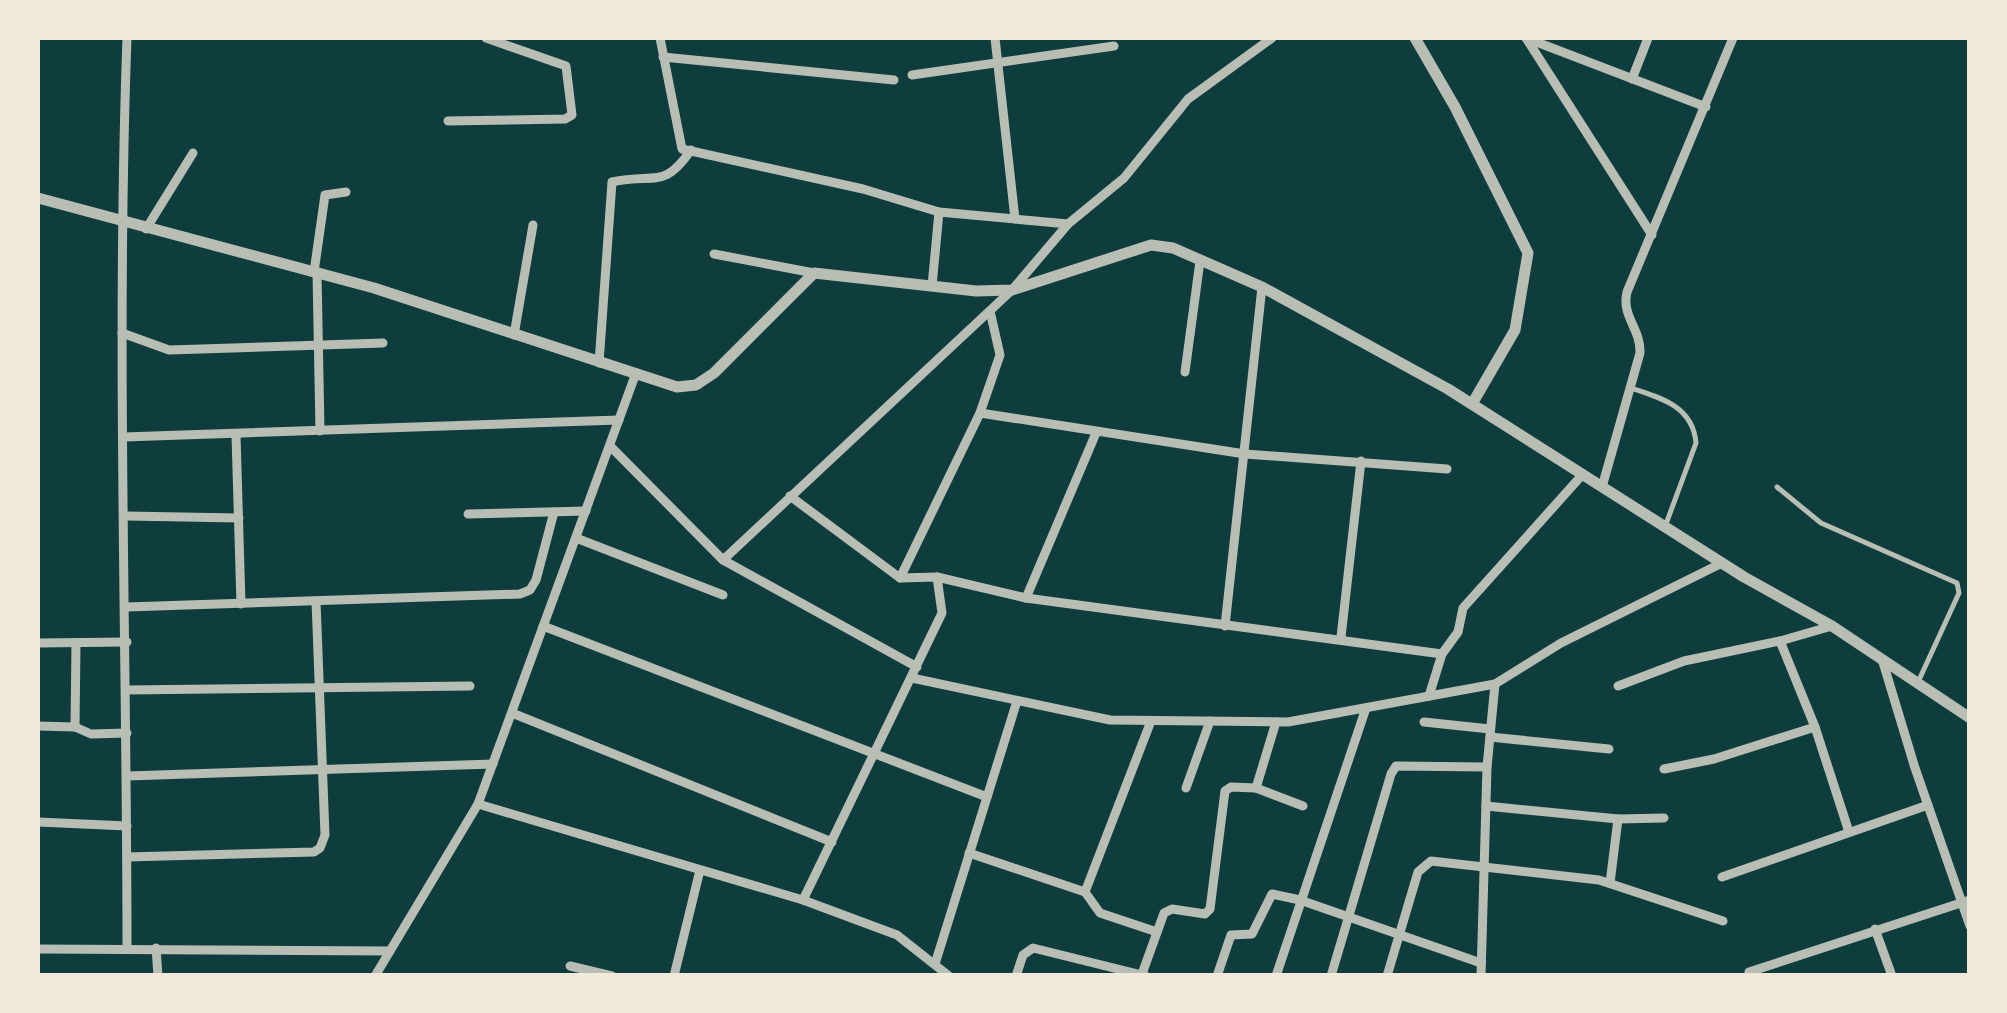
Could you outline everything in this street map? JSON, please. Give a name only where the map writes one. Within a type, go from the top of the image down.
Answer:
[{"type":"street","points":[[127,38],[120,222],[127,948]]},
{"type":"street","points":[[448,121],[571,116],[566,66],[486,38]]},
{"type":"street","points":[[660,38],[682,149],[863,189],[939,212],[1068,224]]},
{"type":"street","points":[[995,38],[1016,219]]},
{"type":"street","points":[[724,560],[1012,290],[1068,224],[1124,178],[1188,98],[1272,38]]},
{"type":"street","points":[[1416,38],[1528,254],[1514,330],[1472,404]]},
{"type":"street","points":[[1524,38],[1543,41],[1706,107]]},
{"type":"street","points":[[1524,38],[1652,234]]},
{"type":"street","points":[[1632,79],[1648,38]]},
{"type":"street","points":[[1602,487],[1640,344],[1624,304],[1733,38]]},
{"type":"street","points":[[912,75],[1114,46]]},
{"type":"street","points":[[662,58],[894,80]]},
{"type":"street","points":[[599,363],[612,182],[667,177],[692,150]]},
{"type":"street","points":[[146,229],[193,153]]},
{"type":"street","points":[[320,430],[316,273],[325,196],[346,192]]},
{"type":"street","points":[[38,198],[374,288],[677,386],[696,385],[714,373],[814,273]]},
{"type":"street","points":[[932,286],[939,212]]},
{"type":"street","points":[[514,334],[533,225]]},
{"type":"street","points":[[714,254],[814,273],[976,291],[1012,290],[1150,246],[1174,248],[1262,286],[1472,404],[1722,563],[1832,626],[1969,716]]},
{"type":"street","points":[[1185,372],[1200,261]]},
{"type":"street","points":[[1224,626],[1262,286]]},
{"type":"street","points":[[900,578],[980,413],[1000,355],[990,311]]},
{"type":"street","points":[[122,332],[170,350],[383,343]]},
{"type":"street","points":[[375,976],[478,804],[636,373]]},
{"type":"street","points":[[980,413],[1245,454],[1447,469]]},
{"type":"street","points":[[124,438],[619,420]]},
{"type":"street","points":[[1026,598],[1096,433]]},
{"type":"street","points":[[236,435],[241,604]]},
{"type":"street","points":[[610,446],[724,560],[918,667]]},
{"type":"street","points":[[1340,638],[1361,462]]},
{"type":"street","points":[[1429,696],[1442,654],[1458,632],[1463,608],[1583,474]]},
{"type":"street","points":[[790,496],[900,578],[938,577],[1026,598],[1442,654]]},
{"type":"street","points":[[468,514],[586,511]]},
{"type":"street","points":[[126,607],[520,594],[530,590],[536,580],[554,512]]},
{"type":"street","points":[[125,516],[239,518]]},
{"type":"street","points":[[576,538],[723,594]]},
{"type":"street","points":[[912,678],[1110,720],[1276,722],[1494,684],[1561,643],[1722,563]]},
{"type":"street","points":[[803,900],[942,613],[938,577]]},
{"type":"street","points":[[127,857],[314,852],[320,848],[325,835],[316,601]]},
{"type":"street","points":[[544,626],[987,797]]},
{"type":"street","points":[[1618,686],[1684,661],[1832,626]]},
{"type":"street","points":[[1780,641],[1849,832]]},
{"type":"street","points":[[38,643],[127,642]]},
{"type":"street","points":[[75,727],[76,643]]},
{"type":"street","points":[[1882,659],[1928,805],[1966,901],[1970,926]]},
{"type":"street","points":[[1481,976],[1494,684]]},
{"type":"street","points":[[126,690],[470,686]]},
{"type":"street","points":[[934,964],[1017,700]]},
{"type":"street","points":[[1276,976],[1366,708]]},
{"type":"street","points":[[512,713],[832,842]]},
{"type":"street","points":[[1085,892],[1151,720]]},
{"type":"street","points":[[1186,788],[1210,721]]},
{"type":"street","points":[[1256,788],[1276,722]]},
{"type":"street","points":[[1424,722],[1609,749]]},
{"type":"street","points":[[38,726],[75,727],[91,734],[127,733]]},
{"type":"street","points":[[1664,769],[1714,759],[1814,727]]},
{"type":"street","points":[[127,776],[493,764]]},
{"type":"street","points":[[1332,976],[1390,774],[1396,766],[1488,767]]},
{"type":"street","points":[[1016,976],[1023,955],[1033,948],[1144,975],[1168,910],[1205,914],[1210,909],[1225,790],[1256,788],[1303,806]]},
{"type":"street","points":[[478,804],[803,900],[897,934],[949,976]]},
{"type":"street","points":[[1722,877],[1928,805]]},
{"type":"street","points":[[1486,806],[1618,819],[1664,818]]},
{"type":"street","points":[[1610,883],[1618,819]]},
{"type":"street","points":[[38,822],[127,826]]},
{"type":"street","points":[[969,854],[1085,892],[1100,914],[1157,932]]},
{"type":"street","points":[[1387,976],[1418,872],[1425,863],[1484,866],[1610,883],[1723,921]]},
{"type":"street","points":[[674,976],[700,870]]},
{"type":"street","points":[[1217,976],[1231,936],[1252,934],[1270,894],[1300,900],[1481,963]]},
{"type":"street","points":[[1749,972],[1966,901]]},
{"type":"street","points":[[1876,928],[1892,976]]},
{"type":"street","points":[[156,948],[158,976]]},
{"type":"street","points":[[38,949],[390,951]]},
{"type":"street","points":[[570,966],[612,976]]},
{"type":"lane","points":[[1630,388],[1676,405],[1695,430],[1696,443],[1665,527]]},
{"type":"lane","points":[[1778,487],[1821,523],[1957,582],[1959,593],[1918,682]]}]
